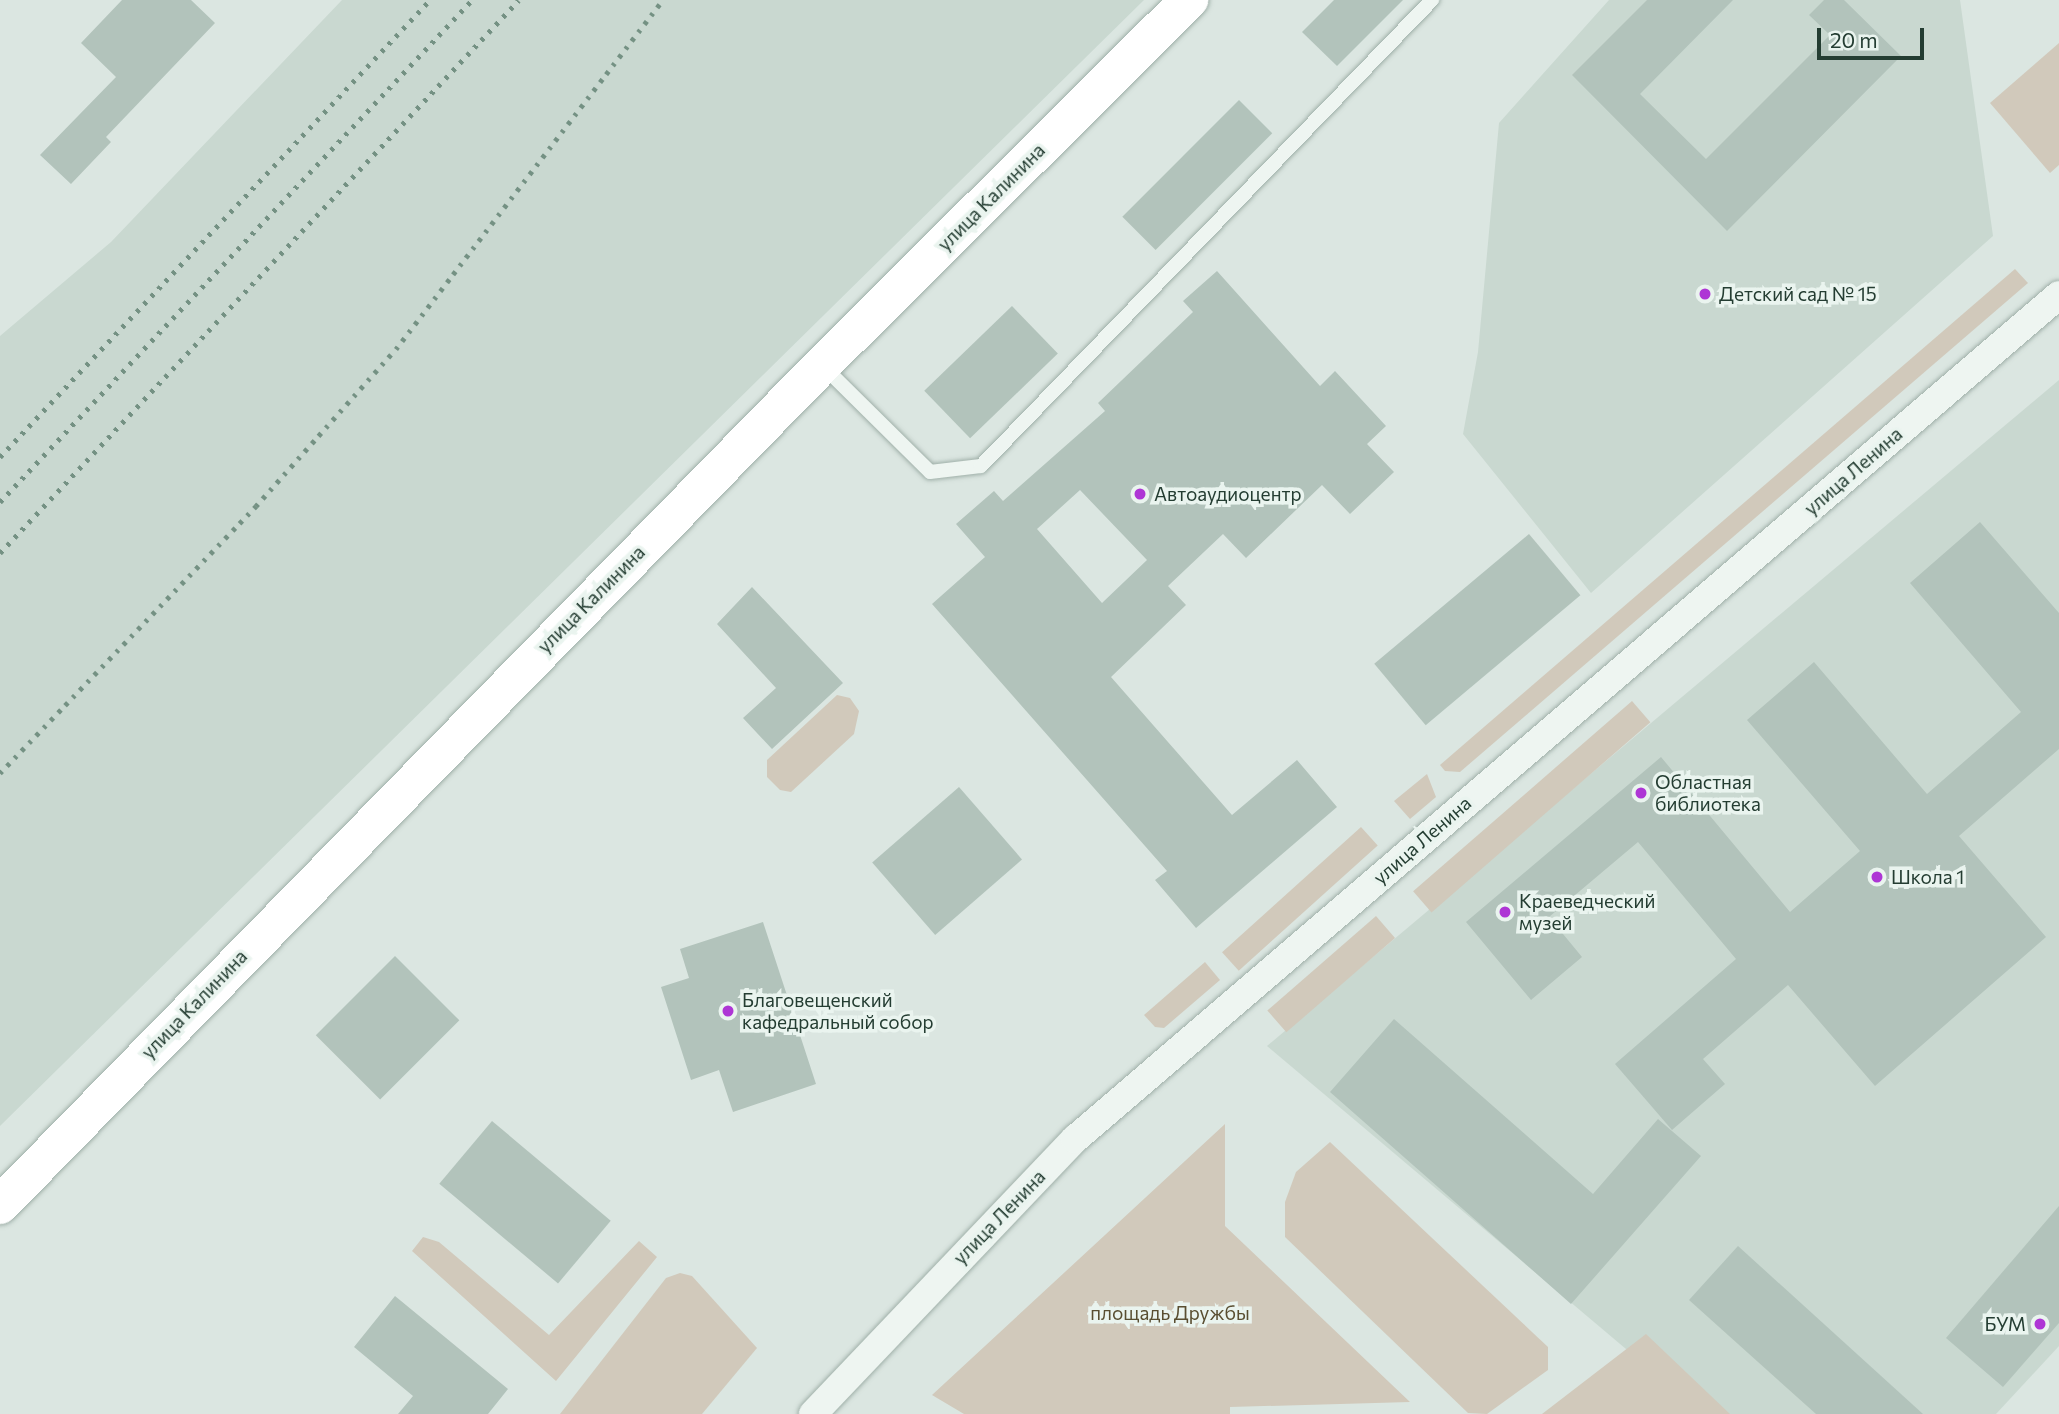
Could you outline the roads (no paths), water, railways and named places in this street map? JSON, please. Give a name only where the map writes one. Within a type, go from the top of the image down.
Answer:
[{"type":"main road","name":"улица Калинина","points":[[0,1205],[822,365],[1189,0]]},
{"type":"street","name":"улица Ленина","points":[[813,1414],[1075,1139],[2059,295]]},
{"type":"lane","points":[[822,365],[930,472],[981,466],[1095,355],[1432,0]]},
{"type":"railway","points":[[0,457],[430,0]]},
{"type":"railway","points":[[0,502],[472,0]]},
{"type":"railway","points":[[0,553],[519,0]]},
{"type":"railway","points":[[0,773],[256,506],[396,349],[663,0]]},
{"type":"place","name":"Детский сад № 15","points":[[1705,294]]},
{"type":"place","name":"Автоаудиоцентр","points":[[1140,494]]},
{"type":"place","name":"Областная библиотека","points":[[1641,793]]},
{"type":"place","name":"Школа 1","points":[[1877,877]]},
{"type":"place","name":"Краеведческий музей","points":[[1505,912]]},
{"type":"place","name":"Благовещенский кафедральный собор","points":[[728,1011]]},
{"type":"place","name":"БУМ","points":[[2040,1324]]},
{"type":"park label","name":"площадь Дружбы","points":[[1170,1313]]}]
